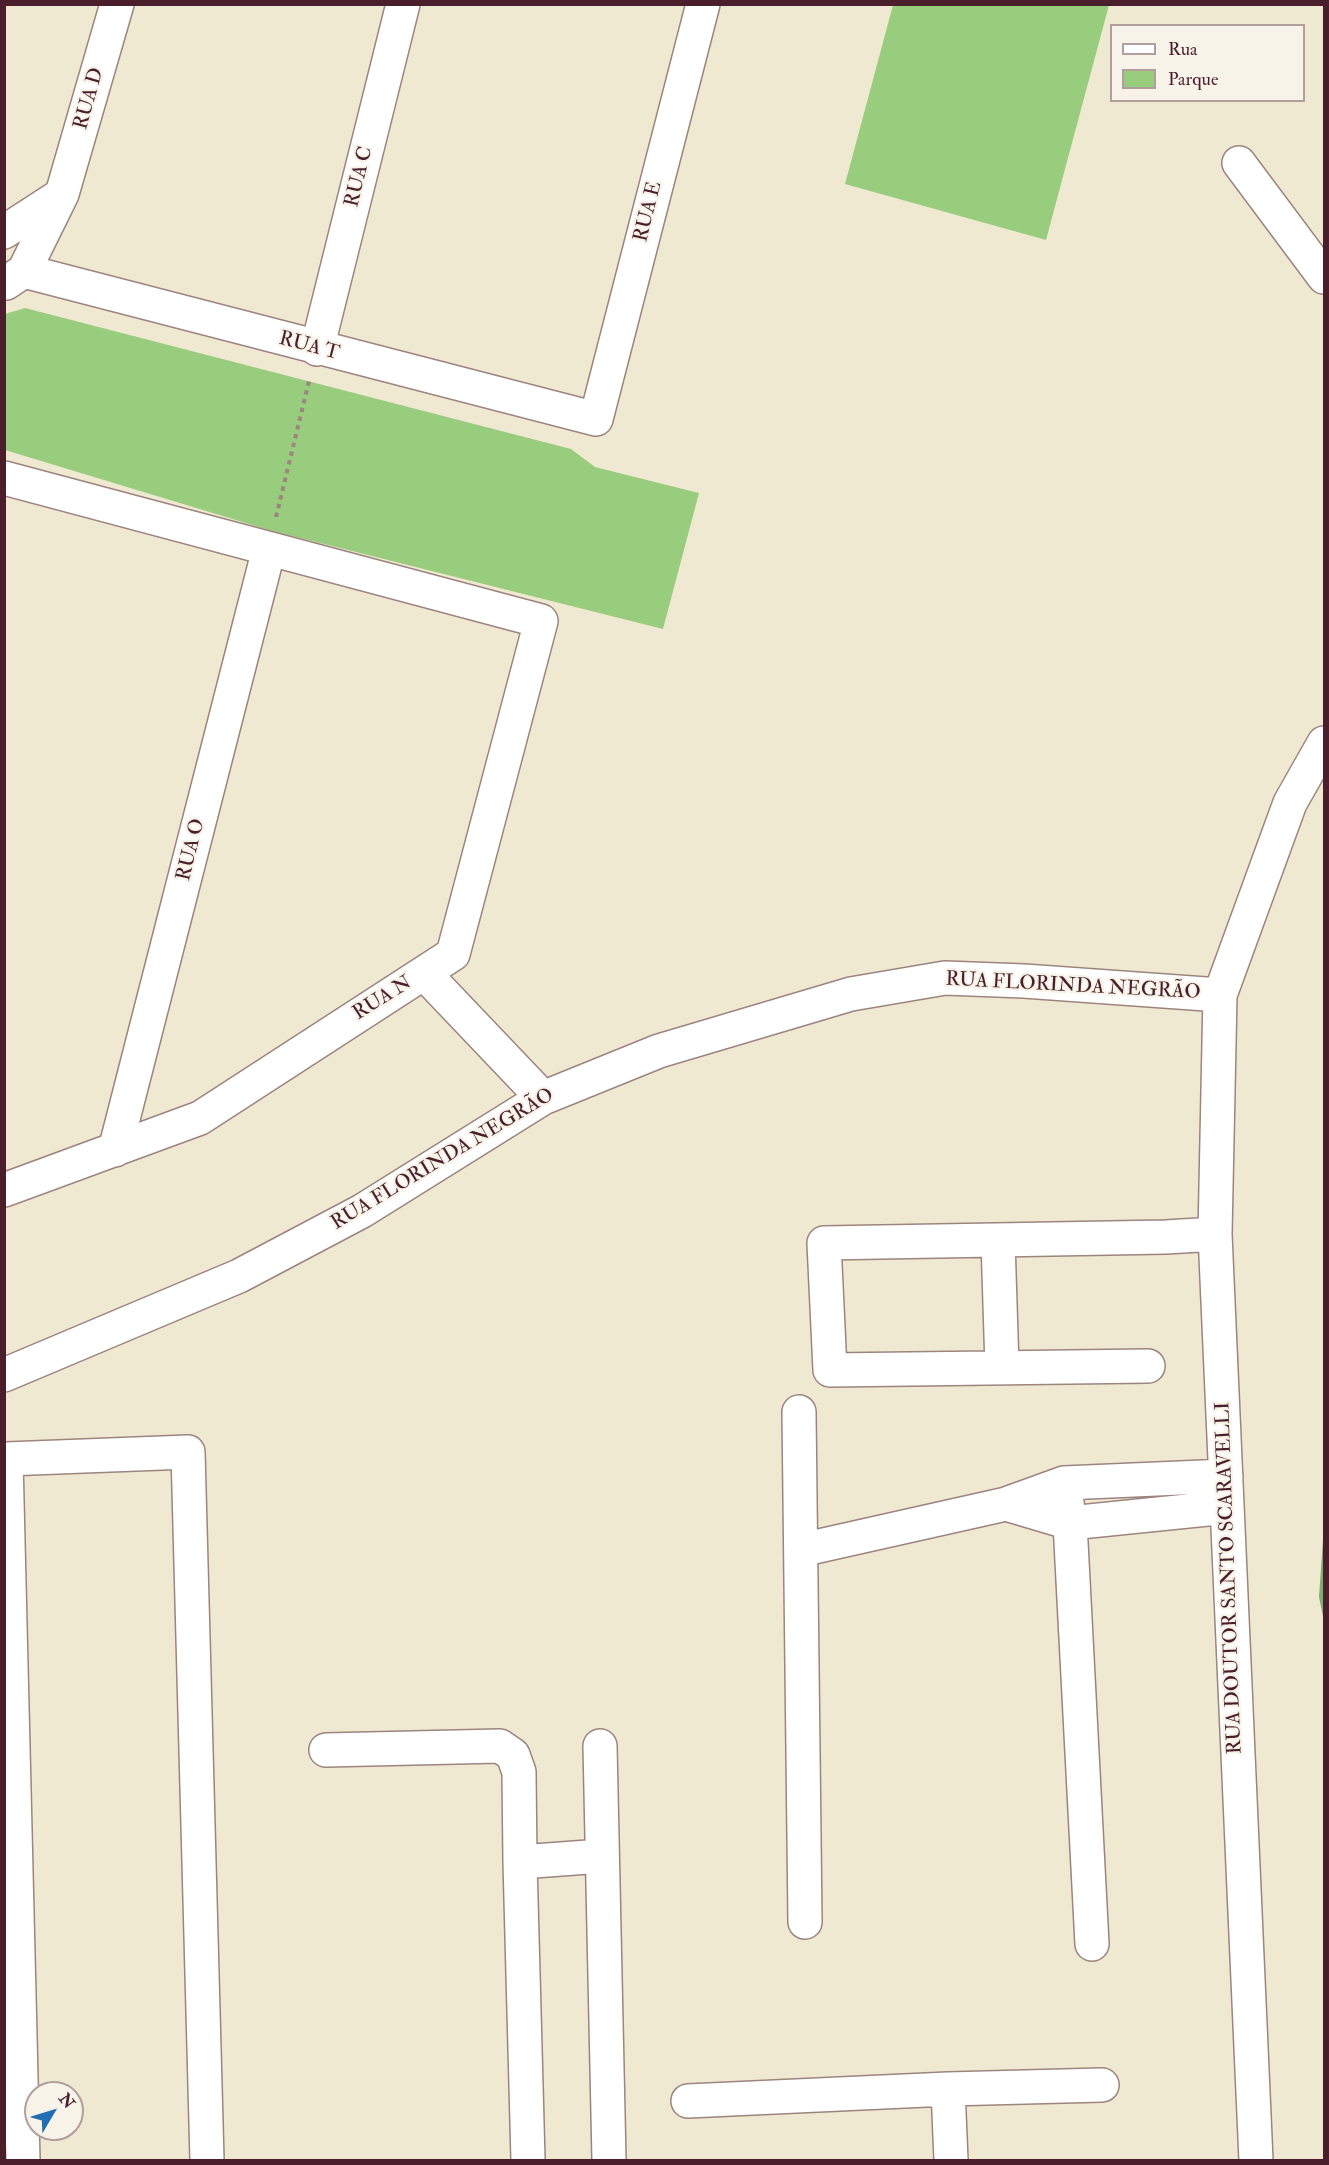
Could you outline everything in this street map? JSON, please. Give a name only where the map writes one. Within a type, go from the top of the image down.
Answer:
[{"type":"street","name":"RUA D","points":[[14,278],[62,194],[117,4]]},
{"type":"street","name":"RUA C","points":[[317,349],[403,4]]},
{"type":"street","name":"RUA E","points":[[596,419],[703,4]]},
{"type":"street","points":[[1239,163],[1324,277]]},
{"type":"street","points":[[4,232],[62,194]]},
{"type":"street","name":"RUA T","points":[[14,278],[317,349],[596,419]]},
{"type":"street","points":[[4,478],[269,549]]},
{"type":"street","name":"RUA N","points":[[4,1190],[200,1118],[453,954],[541,621],[269,549]]},
{"type":"street","name":"RUA O","points":[[115,1150],[269,549]]},
{"type":"street","name":"RUA DOUTOR SANTO SCARAVELLI","points":[[1256,2160],[1215,1234],[1220,995],[1290,803],[1324,743]]},
{"type":"street","points":[[424,973],[543,1098]]},
{"type":"street","name":"RUA FLORINDA NEGRÃO","points":[[4,1375],[239,1276],[362,1211],[543,1098],[659,1051],[851,994],[945,978],[1024,981],[1220,995]]},
{"type":"street","points":[[1148,1366],[830,1370],[824,1244],[1166,1238],[1215,1234]]},
{"type":"street","points":[[998,1241],[1002,1367]]},
{"type":"street","points":[[799,1412],[805,1922]]},
{"type":"street","points":[[23,2160],[6,1459],[188,1452],[207,2160]]},
{"type":"street","points":[[801,1550],[1006,1504],[1064,1483],[1227,1492]]},
{"type":"street","points":[[1064,1483],[1070,1523],[1092,1944]]},
{"type":"street","points":[[1006,1504],[1070,1523],[1227,1492]]},
{"type":"street","points":[[326,1750],[500,1746],[513,1755],[519,1772],[528,2160]]},
{"type":"street","points":[[600,1746],[609,2160]]},
{"type":"street","points":[[520,1862],[602,1856]]},
{"type":"street","points":[[688,2101],[948,2089],[1102,2085]]},
{"type":"street","points":[[948,2089],[951,2160]]},
{"type":"path","points":[[269,549],[317,349]]},
{"type":"green space","points":[[893,5],[1109,5],[1046,240],[845,184]]},
{"type":"green space","points":[[25,308],[571,449],[595,467],[699,493],[663,629],[272,531],[5,450],[5,314]]},
{"type":"green space","points":[[1324,1525],[1324,1621],[1319,1597]]}]
